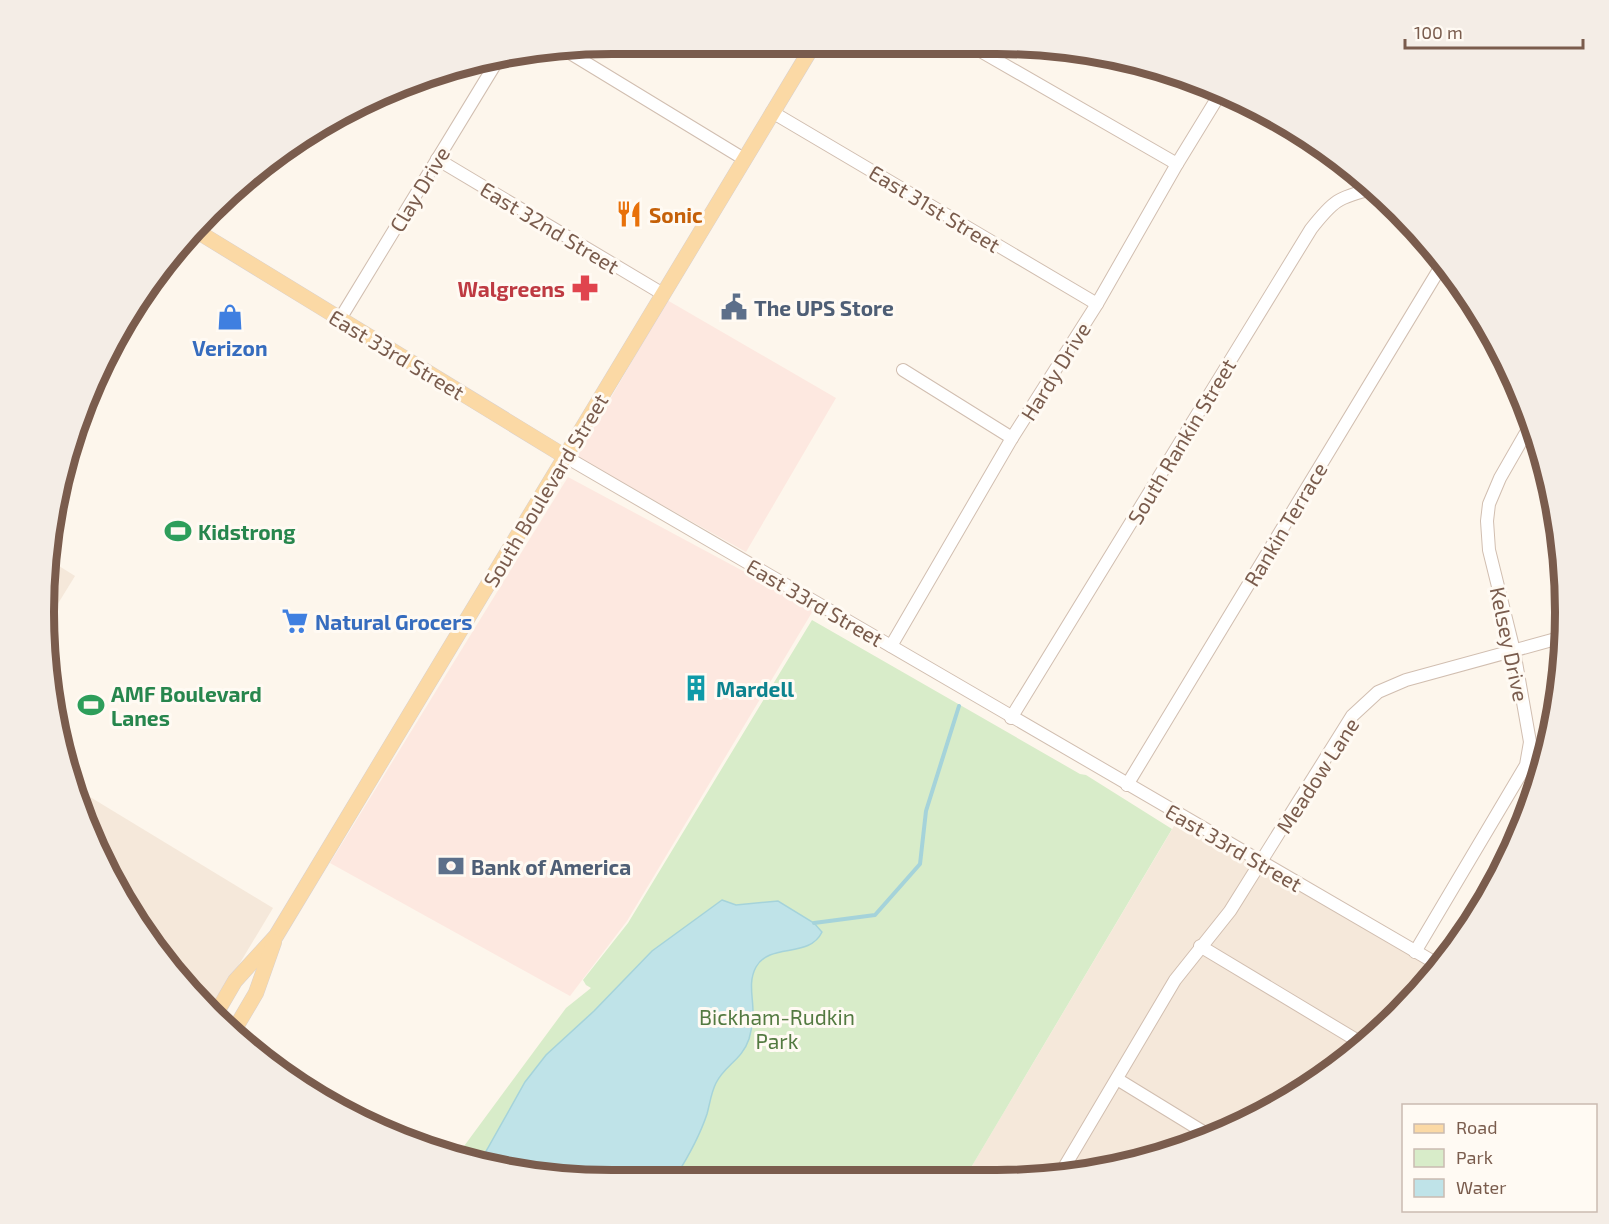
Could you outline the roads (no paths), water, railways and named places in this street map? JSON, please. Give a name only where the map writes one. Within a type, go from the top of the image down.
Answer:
[{"type":"main road","name":"South Boulevard Street","points":[[219,1009],[236,981],[276,936],[808,54]]},
{"type":"main road","name":"East 33rd Street","points":[[201,235],[566,457]]},
{"type":"main road","name":"South Boulevard Street","points":[[237,1025],[256,993],[276,936]]},
{"type":"street","points":[[986,54],[1177,164]]},
{"type":"street","points":[[574,55],[744,159]]},
{"type":"street","name":"Clay Drive","points":[[340,319],[493,67]]},
{"type":"street","name":"Hardy Drive","points":[[891,646],[1012,438],[1097,304],[1217,99]]},
{"type":"street","name":"East 31st Street","points":[[772,112],[1097,304]]},
{"type":"street","name":"East 32nd Street","points":[[437,159],[663,294]]},
{"type":"street","name":"South Rankin Street","points":[[1011,718],[1311,229],[1330,204],[1364,191]]},
{"type":"street","name":"Rankin Terrace","points":[[1127,785],[1439,270]]},
{"type":"street","points":[[903,370],[1012,438]]},
{"type":"street","name":"Kelsey Drive","points":[[1415,952],[1526,765],[1530,742],[1514,651],[1489,550],[1487,521],[1489,504],[1500,478],[1525,434]]},
{"type":"street","name":"East 33rd Street","points":[[566,457],[1432,961]]},
{"type":"street","name":"Meadow Lane","points":[[1065,1166],[1175,980],[1230,910],[1352,716],[1378,692],[1406,680],[1554,640]]},
{"type":"street","points":[[1200,946],[1356,1040]]},
{"type":"street","points":[[1117,1079],[1202,1131]]},
{"type":"water","points":[[722,900],[736,905],[778,901],[814,923],[822,932],[808,945],[770,955],[762,959],[756,967],[752,984],[753,1018],[749,1039],[742,1052],[716,1083],[701,1130],[680,1170],[576,1169],[484,1155],[525,1082],[546,1055],[594,1011],[652,951]]},
{"type":"waterway","points":[[814,923],[875,915],[920,864],[926,811],[959,706]]},
{"type":"place","name":"Sonic","points":[[629,214]]},
{"type":"place","name":"Walgreens","points":[[585,288]]},
{"type":"place","name":"The UPS Store","points":[[734,307]]},
{"type":"place","name":"Verizon","points":[[230,317]]},
{"type":"place","name":"Kidstrong","points":[[178,531]]},
{"type":"place","name":"Natural Grocers","points":[[295,621]]},
{"type":"place","name":"Mardell","points":[[696,688]]},
{"type":"place","name":"AMF Boulevard Lanes","points":[[91,705]]},
{"type":"place","name":"Bank of America","points":[[451,866]]},
{"type":"park label","name":"Bickham-Rudkin Park","points":[[777,1028]]}]
